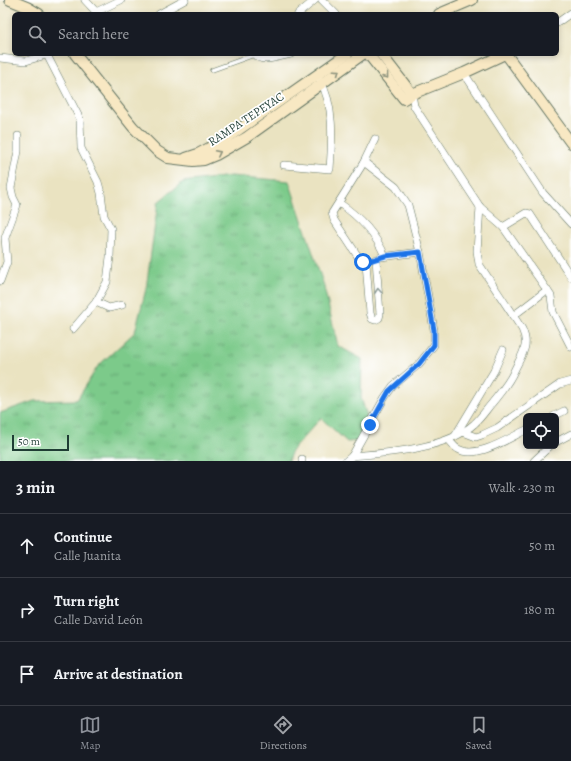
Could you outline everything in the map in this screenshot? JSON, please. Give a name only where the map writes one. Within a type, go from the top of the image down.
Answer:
[{"type":"main road","points":[[444,12],[472,0]]},
{"type":"main road","points":[[15,1],[36,12]]},
{"type":"main road","name":"RAMPA TEPEYAC","points":[[77,56],[133,127],[157,151],[168,158],[181,160],[198,154],[224,140],[319,79],[359,56]]},
{"type":"main road","name":"RAMPA TEPEYAC","points":[[319,79],[345,56]]},
{"type":"main road","points":[[370,56],[408,96]]},
{"type":"main road","points":[[382,56],[408,96]]},
{"type":"main road","points":[[408,96],[464,74],[502,56]]},
{"type":"main road","points":[[507,56],[571,143]]},
{"type":"street","points":[[84,0],[96,12]]},
{"type":"street","points":[[99,12],[121,0]]},
{"type":"street","points":[[163,12],[185,0]]},
{"type":"street","points":[[300,12],[315,0]]},
{"type":"street","points":[[322,0],[334,12]]},
{"type":"street","points":[[559,22],[571,13]]},
{"type":"street","points":[[0,58],[26,61],[44,56]]},
{"type":"street","points":[[48,56],[80,119],[81,148],[98,182],[102,193],[104,216],[111,229],[107,282],[96,302],[73,329]]},
{"type":"street","points":[[256,56],[259,59],[281,56]]},
{"type":"street","points":[[464,74],[544,193],[571,224]]},
{"type":"street","points":[[284,165],[330,169],[333,131],[330,108],[319,79]]},
{"type":"street","points":[[408,96],[480,207],[503,227],[547,290],[550,296],[553,312],[571,347]]},
{"type":"street","points":[[0,280],[7,262],[5,238],[17,205],[11,188],[17,158],[18,136]]},
{"type":"street","points":[[375,139],[364,162],[332,213],[334,220],[359,258],[366,262],[385,256],[420,252]]},
{"type":"street","points":[[349,459],[389,391],[419,364],[434,345],[434,330],[420,252],[408,205],[396,187],[364,162]]},
{"type":"street","points":[[339,203],[367,225],[385,256]]},
{"type":"street","points":[[349,459],[418,448],[451,439],[474,424],[510,381],[525,346],[526,338],[522,328],[479,264],[477,251],[480,207]]},
{"type":"street","points":[[503,227],[526,213],[530,214],[571,276]]},
{"type":"street","points":[[366,262],[370,313],[372,319],[375,320],[379,318],[380,314],[376,259]]},
{"type":"street","points":[[513,316],[547,290]]},
{"type":"street","points":[[96,302],[109,308],[122,305]]},
{"type":"street","points":[[451,439],[494,371],[503,350]]},
{"type":"street","points":[[463,432],[476,437],[490,432],[560,384],[571,381]]},
{"type":"street","points":[[559,414],[564,411]]},
{"type":"street","points":[[451,439],[458,449],[470,452],[490,448],[523,432]]},
{"type":"street","points":[[559,440],[571,434]]},
{"type":"street","points":[[534,461],[547,449]]},
{"type":"lane","points":[[212,70],[249,56]]},
{"type":"green space","points":[[231,176],[289,181],[323,283],[338,346],[362,359],[361,398],[370,425],[361,441],[347,442],[321,418],[292,450],[288,461],[0,461],[0,413],[34,401],[77,400],[98,366],[135,332],[146,289],[158,202],[183,182]]},
{"type":"route","points":[[363,262],[385,256],[420,252],[434,330],[434,345],[419,364],[393,386],[385,397],[370,425]]}]
